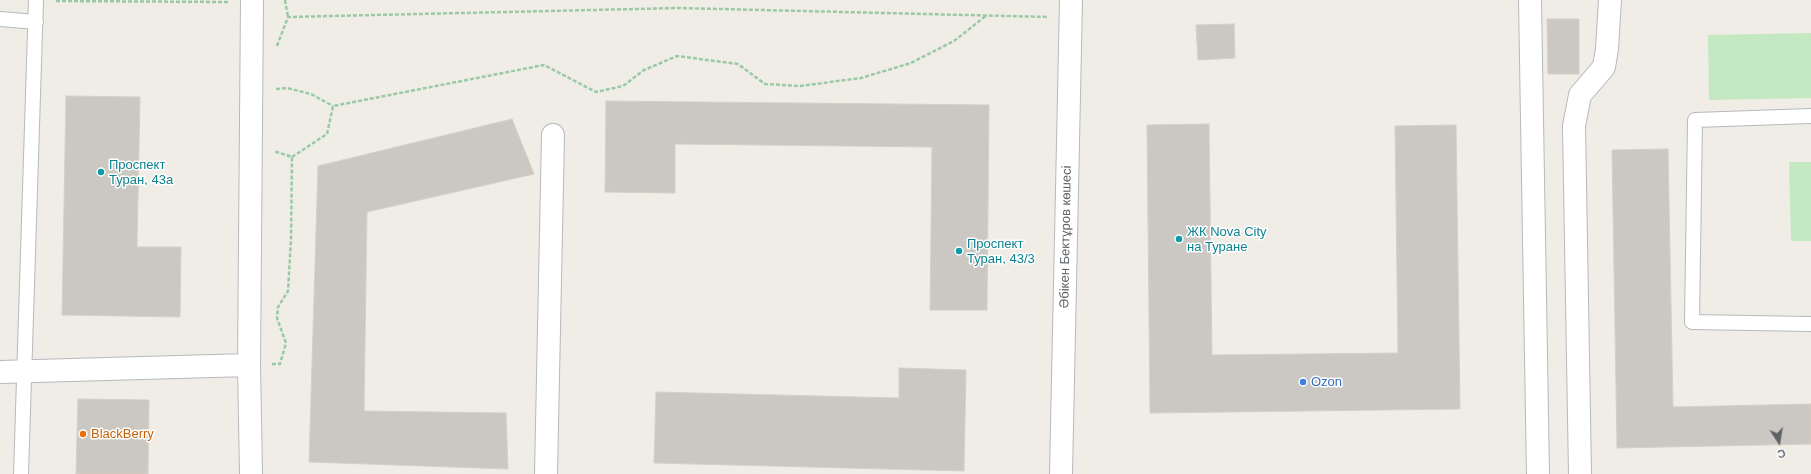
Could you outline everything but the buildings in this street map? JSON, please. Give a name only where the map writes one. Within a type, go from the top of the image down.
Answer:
[{"type":"street","points":[[1530,0],[1538,474]]},
{"type":"street","points":[[1580,474],[1574,126],[1580,95],[1604,67],[1610,0]]},
{"type":"street","points":[[251,474],[249,365],[252,1]]},
{"type":"street","name":"Әбікен Бектұров көшесі","points":[[1061,474],[1070,9]]},
{"type":"street","points":[[546,474],[552,135]]},
{"type":"street","points":[[0,372],[249,365]]},
{"type":"lane","points":[[21,474],[36,0]]},
{"type":"lane","points":[[0,19],[36,22]]},
{"type":"lane","points":[[1811,116],[1695,120],[1692,322],[1811,324]]},
{"type":"path","points":[[36,0],[252,1]]},
{"type":"path","points":[[274,53],[288,17],[285,0]]},
{"type":"path","points":[[288,17],[680,8],[988,15],[1070,9]]},
{"type":"path","points":[[274,90],[288,88],[312,94],[333,106],[544,64],[596,92],[623,86],[644,70],[677,56],[738,64],[765,84],[800,86],[861,78],[911,63],[954,41],[988,15]]},
{"type":"path","points":[[292,157],[326,134],[333,106]]},
{"type":"path","points":[[272,150],[292,157]]},
{"type":"path","points":[[249,365],[280,364],[286,343],[277,318],[278,307],[288,291],[291,240],[292,157]]},
{"type":"green space","points":[[1811,33],[1811,98],[1709,100],[1708,35]]},
{"type":"green space","points":[[1789,162],[1811,162],[1811,241],[1791,241]]},
{"type":"place","name":"Проспект Туран, 43а","points":[[101,172]]},
{"type":"place","name":"ЖК Nova City на Туране","points":[[1179,239]]},
{"type":"place","name":"Проспект Туран, 43/3","points":[[959,251]]},
{"type":"place","name":"Ozon","points":[[1303,382]]},
{"type":"place","name":"BlackBerry","points":[[83,434]]}]
